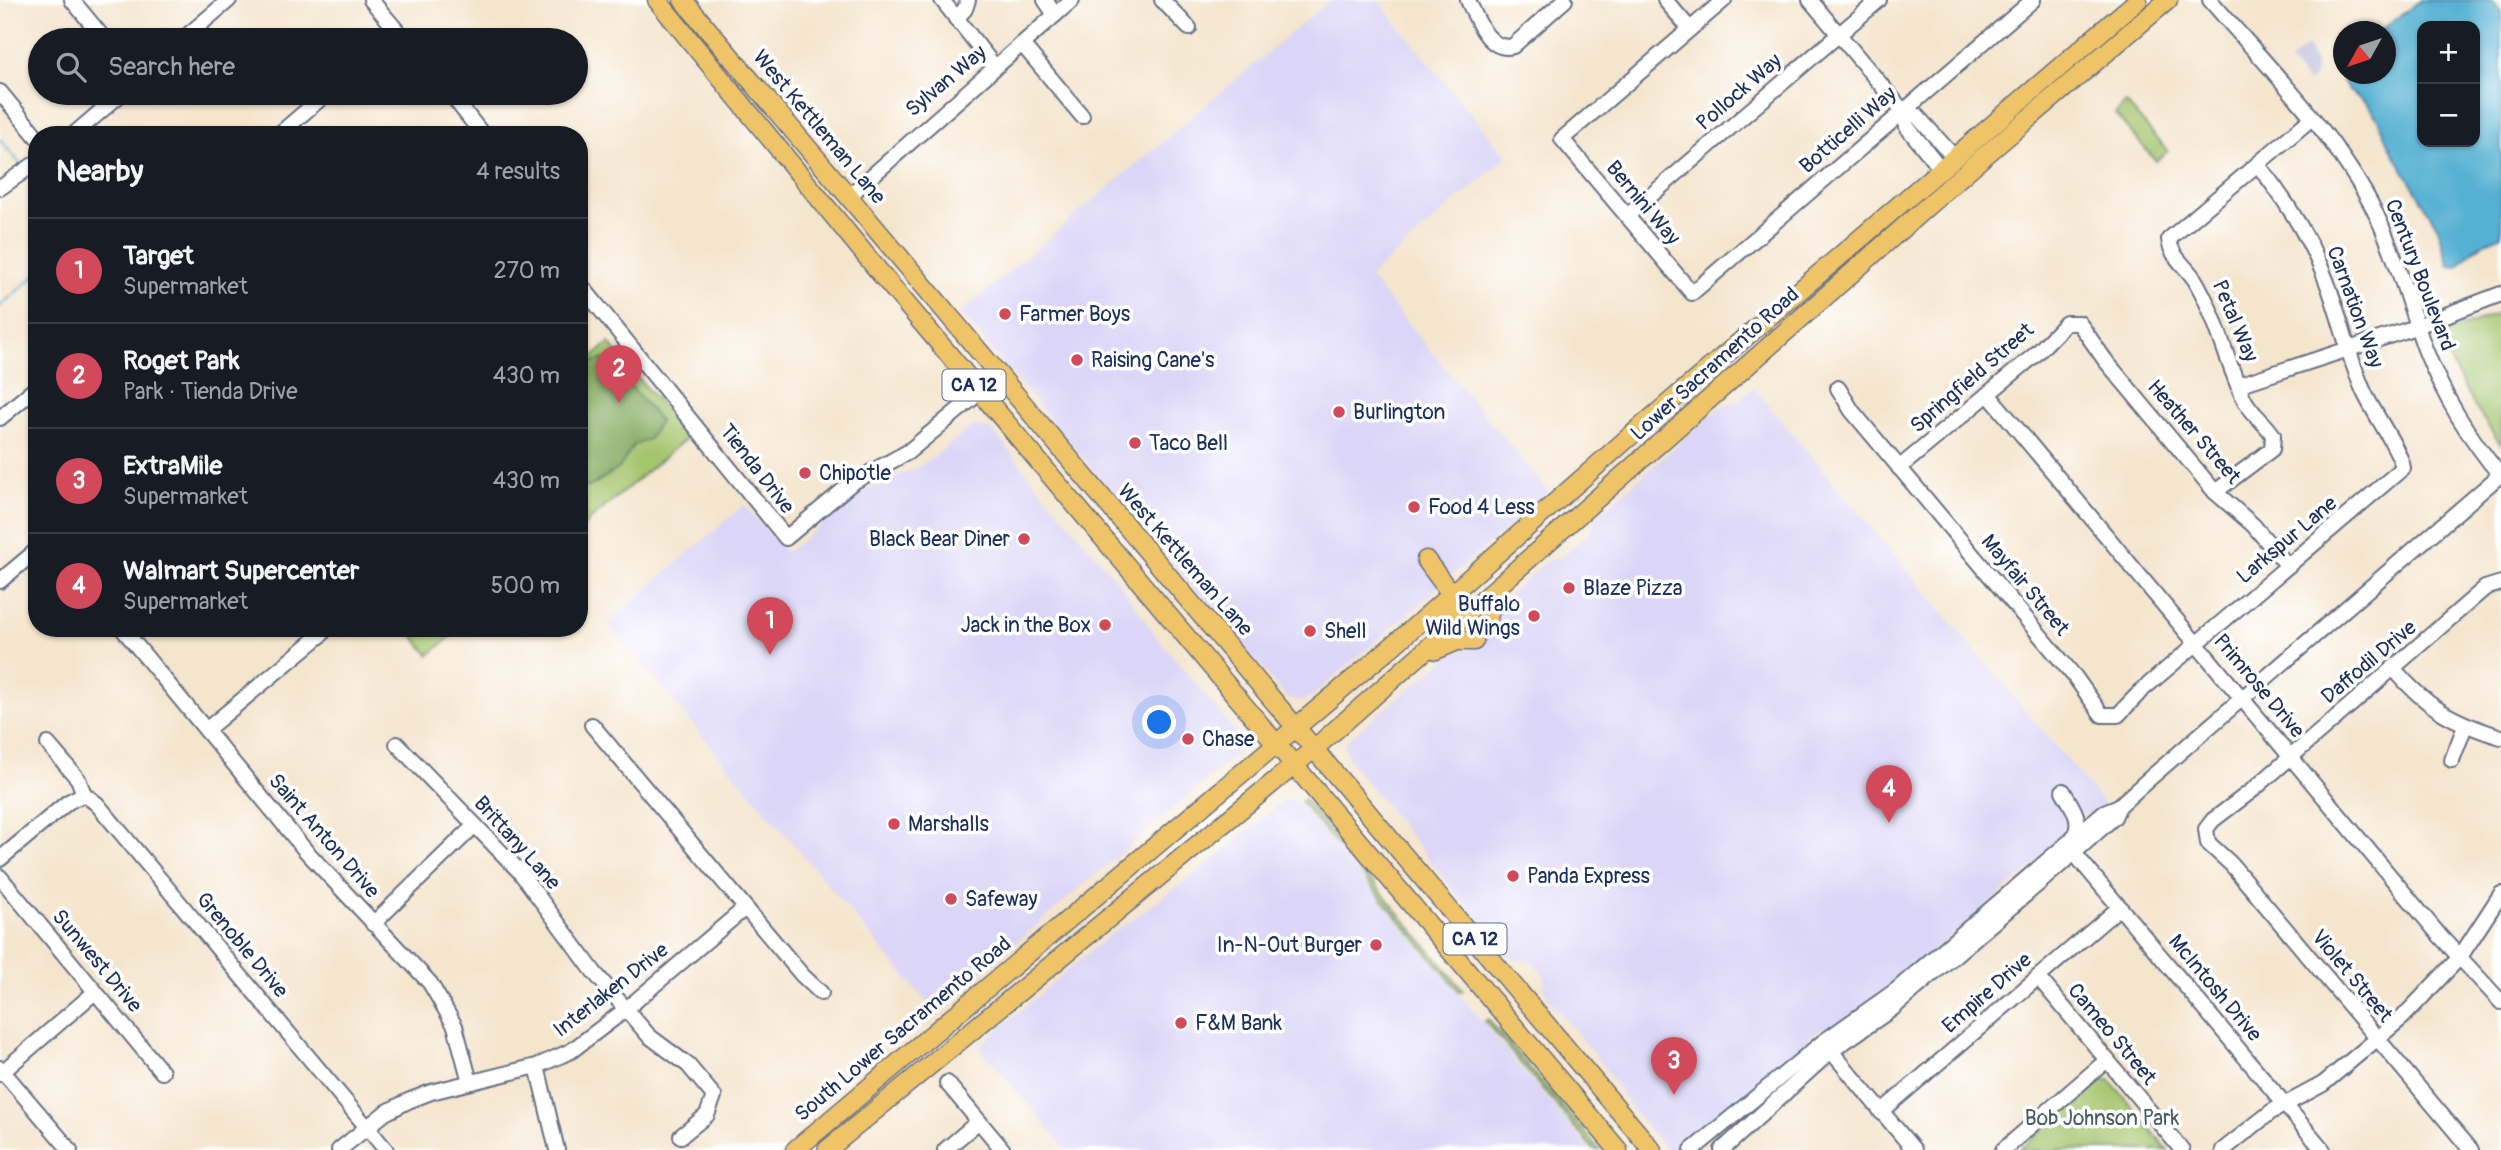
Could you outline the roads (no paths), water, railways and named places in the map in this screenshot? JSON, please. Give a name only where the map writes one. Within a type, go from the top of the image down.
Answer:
[{"type":"main road","name":"West Kettleman Lane","points":[[657,0],[980,392],[1618,1150]]},
{"type":"main road","name":"West Kettleman Lane","points":[[683,0],[1652,1150]]},
{"type":"main road","name":"Lower Sacramento Road","points":[[1297,727],[1451,591],[2138,0]]},
{"type":"main road","name":"Lower Sacramento Road","points":[[1294,766],[1508,580],[1570,540],[1857,268],[2168,0]]},
{"type":"main road","points":[[1412,664],[1420,646],[1455,611],[1457,602],[1426,560]]},
{"type":"main road","points":[[1489,628],[1491,606],[1508,580]]},
{"type":"main road","points":[[1412,664],[1441,646],[1457,641],[1474,641]]},
{"type":"main road","name":"South Lower Sacramento Road","points":[[795,1150],[1297,727]]},
{"type":"main road","name":"South Lower Sacramento Road","points":[[837,1147],[1294,766]]},
{"type":"main road","points":[[837,1147],[834,1134],[836,1128],[859,1107],[864,1091]]},
{"type":"street","points":[[72,0],[95,28]]},
{"type":"street","points":[[371,0],[390,28]]},
{"type":"street","points":[[942,0],[995,67]]},
{"type":"street","points":[[956,19],[965,9],[968,0]]},
{"type":"street","points":[[1045,0],[1055,15]]},
{"type":"street","name":"Sylvan Way","points":[[849,196],[1072,0]]},
{"type":"street","points":[[1162,0],[1189,28]]},
{"type":"street","points":[[1468,0],[1490,38],[1505,48],[1513,46],[1564,0]]},
{"type":"street","points":[[1665,0],[1690,29],[1724,0]]},
{"type":"street","points":[[1810,0],[1903,111],[1917,116],[1948,163]]},
{"type":"street","name":"Pollock Way","points":[[1627,216],[1878,0]]},
{"type":"street","name":"Botticelli Way","points":[[1692,293],[2033,0]]},
{"type":"street","name":"Century Boulevard","points":[[2210,0],[2312,118],[2356,178],[2372,206],[2394,256],[2417,327],[2452,407],[2501,476]]},
{"type":"street","points":[[195,28],[223,2]]},
{"type":"street","name":"Bernini Way","points":[[1690,29],[1562,139],[1692,293]]},
{"type":"street","points":[[1022,44],[1082,116]]},
{"type":"street","points":[[0,92],[28,126]]},
{"type":"street","points":[[84,126],[108,105]]},
{"type":"street","points":[[288,126],[313,105]]},
{"type":"street","points":[[459,105],[476,126]]},
{"type":"street","points":[[2258,165],[2312,118]]},
{"type":"street","name":"Petal Way","points":[[2215,492],[2266,454],[2274,442],[2269,429],[2251,413],[2238,385],[2218,326],[2193,276],[2171,250],[2169,239],[2258,165]]},
{"type":"street","name":"Carnation Way","points":[[2258,165],[2305,234],[2325,277],[2374,414],[2402,457],[2403,468]]},
{"type":"street","points":[[0,188],[28,168]]},
{"type":"street","name":"Tienda Drive","points":[[588,294],[786,538],[853,482],[908,452],[998,377]]},
{"type":"street","points":[[2238,385],[2417,327],[2501,294]]},
{"type":"street","name":"Springfield Street","points":[[1899,468],[2036,354],[2066,323],[2073,322]]},
{"type":"street","name":"Heather Street","points":[[2073,322],[2084,329],[2105,360],[2215,492],[2253,525],[2288,566]]},
{"type":"street","name":"Mayfair Street","points":[[1838,388],[1852,411],[2075,677],[2102,715],[2118,715],[2142,690],[2196,644]]},
{"type":"street","name":"Primrose Drive","points":[[1988,394],[2290,757],[2501,1002]]},
{"type":"street","points":[[0,418],[28,395]]},
{"type":"street","name":"Larkspur Lane","points":[[2196,644],[2403,468]]},
{"type":"street","points":[[2072,848],[2078,823],[2063,791],[2088,817],[2119,806],[2501,476]]},
{"type":"street","points":[[0,581],[28,558]]},
{"type":"street","name":"Daffodil Drive","points":[[2206,829],[2213,820],[2485,588],[2499,583]]},
{"type":"street","name":"Saint Anton Drive","points":[[133,637],[305,850],[437,993],[455,1026],[470,1082]]},
{"type":"street","points":[[206,730],[318,637]]},
{"type":"street","points":[[2393,668],[2432,707],[2465,726],[2501,737]]},
{"type":"street","points":[[592,725],[802,975],[821,993]]},
{"type":"street","points":[[2452,760],[2465,726]]},
{"type":"street","name":"Grenoble Drive","points":[[48,744],[78,779],[84,794],[97,804],[386,1150]]},
{"type":"street","name":"Brittany Lane","points":[[397,744],[531,885],[585,961],[625,1010],[653,1040],[682,1060],[712,1092],[714,1101],[710,1111],[681,1136]]},
{"type":"street","points":[[0,859],[68,802],[84,794]]},
{"type":"street","points":[[1692,1150],[1827,1046],[1892,1009],[2072,848],[2114,817],[2119,806]]},
{"type":"street","points":[[2072,848],[2104,812]]},
{"type":"street","points":[[373,924],[475,825]]},
{"type":"street","name":"Violet Street","points":[[2206,829],[2208,843],[2231,864],[2471,1150]]},
{"type":"street","name":"McIntosh Drive","points":[[2072,848],[2323,1150]]},
{"type":"street","name":"Sunwest Drive","points":[[0,877],[162,1072]]},
{"type":"street","points":[[2223,1150],[2251,1126],[2323,1084],[2378,1039],[2438,983],[2460,957],[2501,894]]},
{"type":"street","name":"Empire Drive","points":[[1881,1112],[2120,907]]},
{"type":"street","name":"Interlaken Drive","points":[[339,1150],[367,1126],[408,1101],[470,1082],[537,1066],[571,1051],[625,1010],[745,908]]},
{"type":"street","name":"Cameo Street","points":[[2038,977],[2182,1150]]},
{"type":"street","points":[[70,1150],[1,1071],[95,992]]},
{"type":"street","points":[[1827,1046],[1914,1150]]},
{"type":"street","points":[[1722,1150],[1827,1046]]},
{"type":"street","points":[[2003,1150],[2107,1060]]},
{"type":"street","points":[[537,1066],[557,1150]]},
{"type":"street","points":[[947,1083],[1003,1150]]},
{"type":"street","points":[[945,1150],[979,1121]]},
{"type":"water","points":[[2421,0],[2492,0],[2501,11],[2501,235],[2474,249],[2457,267],[2449,266],[2438,228],[2393,152],[2378,119],[2365,102],[2349,91],[2345,84],[2396,84],[2396,21],[2393,21]]},
{"type":"waterway","points":[[0,140],[23,167]]},
{"type":"waterway","points":[[0,306],[28,282]]},
{"type":"place","name":"Farmer Boys","points":[[1005,314]]},
{"type":"place","name":"Raising Cane's","points":[[1077,360]]},
{"type":"place","name":"Roget Park","points":[[619,403]]},
{"type":"place","name":"Burlington","points":[[1339,412]]},
{"type":"place","name":"Taco Bell","points":[[1135,443]]},
{"type":"place","name":"Chipotle","points":[[805,473]]},
{"type":"place","name":"Food 4 Less","points":[[1414,507]]},
{"type":"place","name":"Black Bear Diner","points":[[1024,539]]},
{"type":"place","name":"Blaze Pizza","points":[[1569,588]]},
{"type":"place","name":"Buffalo Wild Wings","points":[[1534,616]]},
{"type":"place","name":"Jack in the Box","points":[[1105,625]]},
{"type":"place","name":"Shell","points":[[1310,631]]},
{"type":"place","name":"Target","points":[[770,655]]},
{"type":"place","name":"Chase","points":[[1188,739]]},
{"type":"place","name":"Walmart Supercenter","points":[[1889,823]]},
{"type":"place","name":"Marshalls","points":[[894,824]]},
{"type":"place","name":"Panda Express","points":[[1513,876]]},
{"type":"place","name":"Safeway","points":[[951,899]]},
{"type":"place","name":"In-N-Out Burger","points":[[1376,945]]},
{"type":"place","name":"F&M Bank","points":[[1181,1023]]},
{"type":"place","name":"ExtraMile","points":[[1674,1095]]},
{"type":"park label","name":"Bob Johnson Park","points":[[2102,1118]]}]
